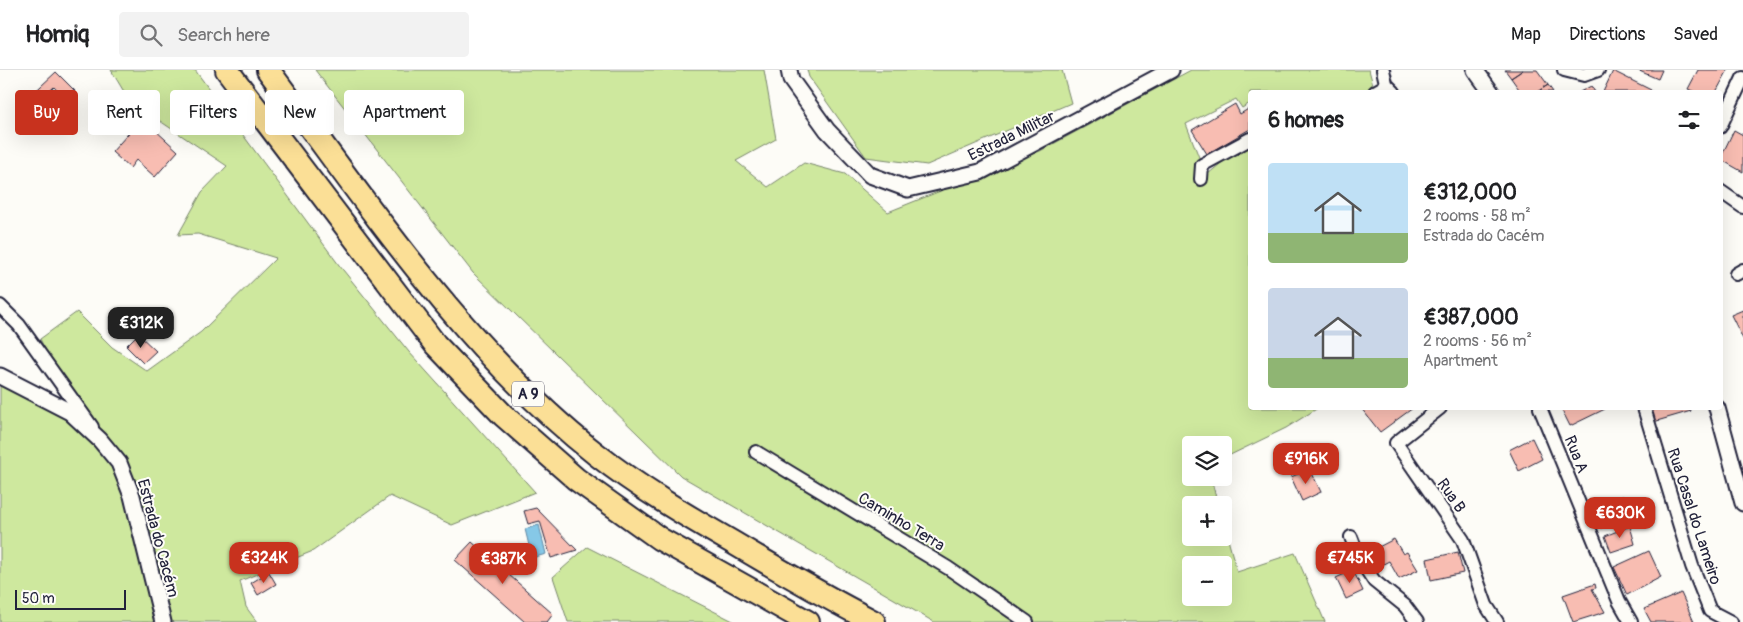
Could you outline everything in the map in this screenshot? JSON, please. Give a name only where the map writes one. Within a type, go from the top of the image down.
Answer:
[{"type":"highway","name":"A 9","points":[[227,70],[435,344],[503,415],[576,479],[660,539],[808,622]]},
{"type":"highway","name":"A 9","points":[[268,70],[404,252],[461,321],[527,393],[595,454],[674,509],[817,592],[874,622]]},
{"type":"street","name":"Estrada Militar","points":[[788,70],[791,80],[827,130],[870,175],[908,190],[980,172],[1172,70]]},
{"type":"street","points":[[1383,70],[1389,90]]},
{"type":"street","points":[[1475,70],[1490,90]]},
{"type":"street","points":[[1564,70],[1584,75],[1598,70]]},
{"type":"street","points":[[1723,121],[1743,78]]},
{"type":"street","points":[[1201,179],[1202,165],[1248,140]]},
{"type":"street","points":[[1723,193],[1743,207]]},
{"type":"street","points":[[0,306],[19,325],[54,371],[100,440]]},
{"type":"street","name":"Estrada do Cacém","points":[[0,376],[70,412],[100,440],[118,463],[132,496],[163,622]]},
{"type":"street","name":"Rua B","points":[[1437,410],[1396,443],[1463,540],[1486,605],[1497,622]]},
{"type":"street","name":"Rua A","points":[[1541,410],[1619,601],[1631,622]]},
{"type":"street","name":"Rua Casal do Lameiro","points":[[1645,410],[1692,566],[1710,611],[1731,622]]},
{"type":"street","points":[[1718,410],[1743,503]]},
{"type":"street","name":"Caminho Terra","points":[[756,452],[948,568],[1027,622]]},
{"type":"street","points":[[1351,537],[1359,558],[1374,581],[1405,606],[1417,622]]},
{"type":"green space","points":[[111,70],[195,70],[210,90],[170,90],[170,128],[160,121],[160,90],[123,90]]},
{"type":"green space","points":[[315,70],[764,70],[776,139],[736,161],[768,187],[804,163],[845,174],[888,212],[1040,151],[1191,70],[1369,70],[1374,90],[1248,90],[1248,104],[1242,108],[1236,99],[1186,124],[1202,165],[1202,179],[1248,141],[1248,410],[1315,410],[1286,428],[1232,454],[1232,436],[1182,436],[1182,486],[1213,486],[1216,496],[1182,496],[1182,546],[1230,546],[1237,572],[1295,553],[1325,622],[934,622],[681,476],[473,273],[366,135],[464,135],[464,90],[344,90],[344,107],[334,94],[334,90],[331,90]]},
{"type":"green space","points":[[807,70],[1062,70],[1071,103],[927,165],[866,157],[809,77]]},
{"type":"green space","points":[[181,135],[243,135],[339,265],[409,352],[535,492],[452,525],[390,496],[313,551],[240,581],[246,607],[257,622],[0,622],[0,376],[70,412],[60,379],[40,339],[77,312],[112,347],[147,371],[201,332],[276,258],[198,234],[178,235],[202,192],[227,166]]},
{"type":"green space","points":[[587,547],[735,622],[568,622],[553,577]]},
{"type":"water","points":[[539,525],[546,554],[532,558],[525,529]]},
{"type":"building","points":[[1505,70],[1523,70],[1511,78]]},
{"type":"building","points":[[1523,70],[1537,70],[1548,85],[1540,90],[1520,90],[1511,78]]},
{"type":"building","points":[[1637,70],[1662,70],[1658,79]]},
{"type":"building","points":[[1698,70],[1728,70],[1717,90],[1688,89]]},
{"type":"building","points":[[1613,71],[1651,90],[1604,90]]},
{"type":"building","points":[[56,72],[74,90],[57,90],[54,87],[51,90],[37,90]]},
{"type":"building","points":[[1548,85],[1552,90],[1540,90]]},
{"type":"building","points":[[1591,86],[1594,90],[1584,90]]},
{"type":"building","points":[[1235,104],[1240,114],[1248,109],[1248,130],[1207,154],[1192,130]]},
{"type":"building","points":[[1734,130],[1743,135],[1743,172],[1723,161],[1723,153]]},
{"type":"building","points":[[160,134],[178,151],[155,177],[136,160],[130,168],[112,152],[127,135]]},
{"type":"building","points":[[1743,310],[1743,339],[1731,315]]},
{"type":"building","points":[[138,334],[156,351],[143,363],[126,346]]},
{"type":"building","points":[[1363,410],[1410,410],[1380,432]]},
{"type":"building","points":[[1562,410],[1603,410],[1570,426]]},
{"type":"building","points":[[1646,410],[1691,411],[1650,423]]},
{"type":"building","points":[[1532,438],[1542,459],[1519,471],[1509,450]]},
{"type":"building","points":[[1310,469],[1321,492],[1302,501],[1291,477]]},
{"type":"building","points":[[1623,496],[1630,518],[1601,528],[1593,506]]},
{"type":"building","points":[[536,508],[577,550],[551,558],[540,521],[528,524],[524,511]]},
{"type":"building","points":[[1630,526],[1635,544],[1611,552],[1605,536]]},
{"type":"building","points":[[1394,539],[1403,554],[1407,552],[1418,570],[1399,579],[1389,561],[1374,569],[1365,554]]},
{"type":"building","points":[[472,542],[553,614],[547,622],[525,622],[455,560]]},
{"type":"building","points":[[1649,551],[1661,577],[1627,595],[1614,567]]},
{"type":"building","points":[[1458,552],[1463,573],[1431,580],[1427,559]]},
{"type":"building","points":[[1353,570],[1363,591],[1346,599],[1336,578]]},
{"type":"building","points":[[269,572],[276,584],[258,595],[251,583]]},
{"type":"building","points":[[1595,584],[1596,588],[1592,589],[1605,612],[1573,622],[1563,595]]},
{"type":"building","points":[[1681,593],[1694,622],[1651,622],[1644,609]]}]
